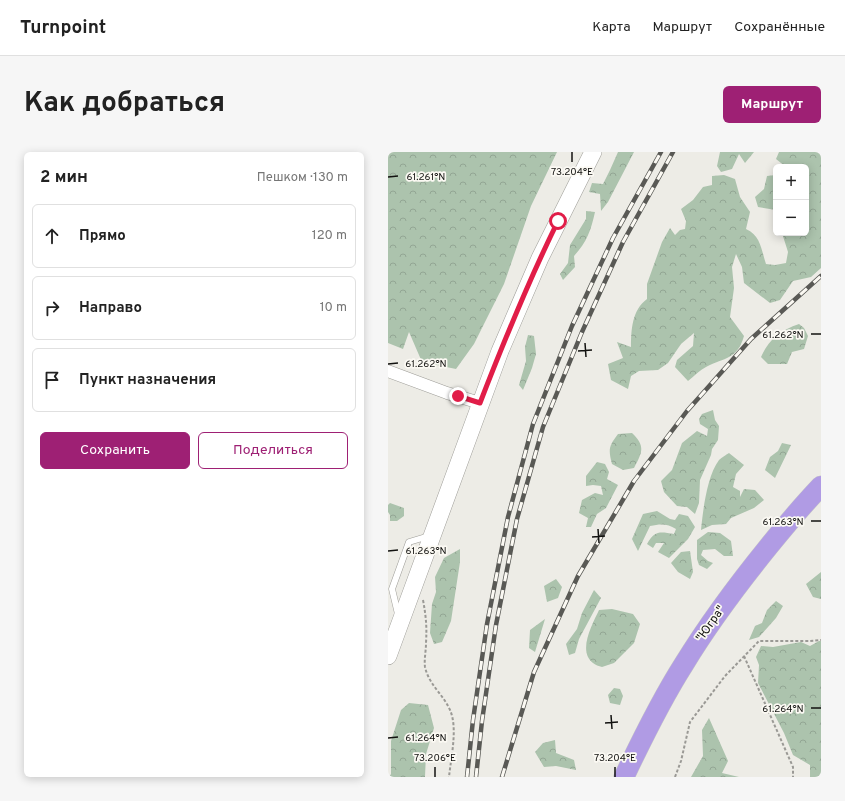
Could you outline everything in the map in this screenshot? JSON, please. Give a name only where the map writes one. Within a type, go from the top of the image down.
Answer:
[{"type":"highway","name":"\"Югра\"","points":[[624,777],[683,664],[744,576],[809,498],[821,486]]},
{"type":"main road","points":[[388,656],[500,351],[540,258],[593,152]]},
{"type":"street","points":[[388,371],[480,403]]},
{"type":"path","points":[[422,596],[427,619],[425,666],[433,685],[444,699],[450,710],[453,721],[454,738],[449,777]]},
{"type":"path","points":[[675,777],[681,761],[690,722],[725,676],[759,641],[821,640]]},
{"type":"path","points":[[744,656],[793,767],[793,777]]},
{"type":"green space","points":[[388,152],[557,152],[531,206],[504,284],[474,344],[456,369],[422,362],[409,332],[403,349],[388,343]]},
{"type":"green space","points":[[618,152],[634,152],[608,202],[601,211],[600,194],[589,192],[592,183],[603,184]]},
{"type":"green space","points":[[720,152],[754,152],[745,163],[739,154],[732,169],[721,172],[717,166]]},
{"type":"green space","points":[[779,152],[821,152],[821,268],[811,277],[793,281],[780,300],[770,303],[744,283],[742,267],[736,254],[732,267],[734,288],[730,317],[744,336],[738,350],[730,357],[704,368],[688,381],[675,367],[677,360],[693,346],[694,333],[681,344],[668,363],[658,370],[639,371],[631,376],[628,389],[611,380],[608,364],[623,358],[617,342],[631,347],[633,321],[638,309],[647,299],[647,284],[662,242],[670,228],[675,235],[680,230],[685,229],[686,221],[681,209],[693,200],[703,187],[712,185],[712,176],[724,175],[735,179],[740,197],[750,212],[746,229],[758,239],[766,264],[775,265],[786,263],[788,252],[783,236],[809,236],[809,164],[782,164],[776,159]]},
{"type":"green space","points":[[773,175],[773,210],[758,207],[755,197],[764,189],[767,176]]},
{"type":"green space","points":[[586,211],[595,212],[590,230],[582,246],[574,256],[575,267],[563,280],[560,274],[568,263],[570,245],[586,219]]},
{"type":"green space","points":[[799,324],[804,328],[808,336],[804,349],[792,352],[787,364],[768,364],[761,357],[768,345],[781,332]]},
{"type":"green space","points":[[528,335],[534,336],[536,354],[523,390],[519,385],[526,361],[525,347]]},
{"type":"green space","points":[[713,410],[715,420],[719,426],[718,440],[712,449],[711,455],[700,480],[699,503],[695,514],[687,507],[677,506],[664,492],[661,481],[672,470],[682,443],[697,431],[707,436],[708,429],[700,424],[699,419],[702,414]]},
{"type":"green space","points":[[632,433],[641,446],[641,454],[634,468],[623,470],[612,464],[610,448],[618,434]]},
{"type":"green space","points":[[782,443],[791,445],[775,478],[765,470],[770,457],[778,451]]},
{"type":"green space","points":[[729,453],[744,465],[736,474],[733,487],[740,491],[740,497],[744,489],[755,490],[764,500],[754,508],[731,518],[726,524],[712,525],[701,530],[706,494],[711,475],[719,460]]},
{"type":"green space","points":[[597,462],[605,464],[609,472],[607,479],[618,485],[606,508],[597,514],[591,527],[586,527],[588,518],[579,513],[582,500],[595,493],[603,495],[601,486],[586,486],[586,476]]},
{"type":"green space","points":[[390,503],[404,508],[404,516],[397,521],[390,521],[388,505]]},
{"type":"green space","points":[[657,511],[670,519],[675,520],[679,514],[688,516],[695,527],[688,539],[669,558],[658,552],[664,543],[656,543],[653,548],[647,544],[655,534],[674,534],[676,529],[673,527],[663,524],[650,526],[638,551],[632,539],[643,514]]},
{"type":"green space","points":[[708,532],[720,533],[731,541],[733,556],[724,556],[715,549],[703,550],[701,555],[713,563],[707,569],[699,565],[697,559],[697,540]]},
{"type":"green space","points":[[460,549],[460,562],[451,621],[442,642],[434,644],[430,633],[432,604],[436,592],[435,577],[444,558]]},
{"type":"green space","points":[[690,551],[693,572],[690,579],[678,572],[671,563],[681,552]]},
{"type":"green space","points":[[821,572],[821,599],[813,597],[806,584]]},
{"type":"green space","points":[[556,579],[562,587],[558,598],[547,602],[544,586]]},
{"type":"green space","points":[[594,590],[601,598],[579,639],[575,653],[569,655],[566,644],[577,629],[582,613]]},
{"type":"green space","points":[[776,601],[783,606],[776,618],[759,637],[749,640],[755,626],[762,623],[767,610]]},
{"type":"green space","points":[[612,609],[633,614],[640,624],[634,643],[614,663],[602,667],[594,664],[588,658],[586,644],[590,629],[599,610]]},
{"type":"green space","points":[[545,619],[535,652],[529,648],[530,630]]},
{"type":"green space","points":[[821,641],[821,777],[810,777],[810,765],[793,755],[784,733],[758,683],[759,665],[756,657],[761,646],[773,647],[801,642],[810,646]]},
{"type":"green space","points":[[614,688],[620,689],[623,696],[620,705],[610,703],[608,695]]},
{"type":"green space","points":[[409,703],[428,705],[434,728],[426,754],[425,777],[389,777],[391,774],[391,741],[401,710]]},
{"type":"green space","points":[[709,718],[728,761],[722,773],[739,777],[691,777],[703,756],[702,730]]},
{"type":"green space","points":[[555,740],[556,753],[574,760],[576,770],[556,766],[544,767],[535,752],[543,743]]},
{"type":"railway","points":[[467,777],[473,720],[487,624],[508,517],[533,424],[572,326],[613,238],[661,152]]},
{"type":"railway","points":[[476,777],[482,721],[496,625],[517,519],[543,427],[582,332],[623,242],[673,152]]},
{"type":"railway","points":[[502,777],[534,672],[578,576],[634,481],[687,411],[751,339],[821,276]]},
{"type":"route","points":[[458,396],[480,403],[521,302],[558,221]]}]
